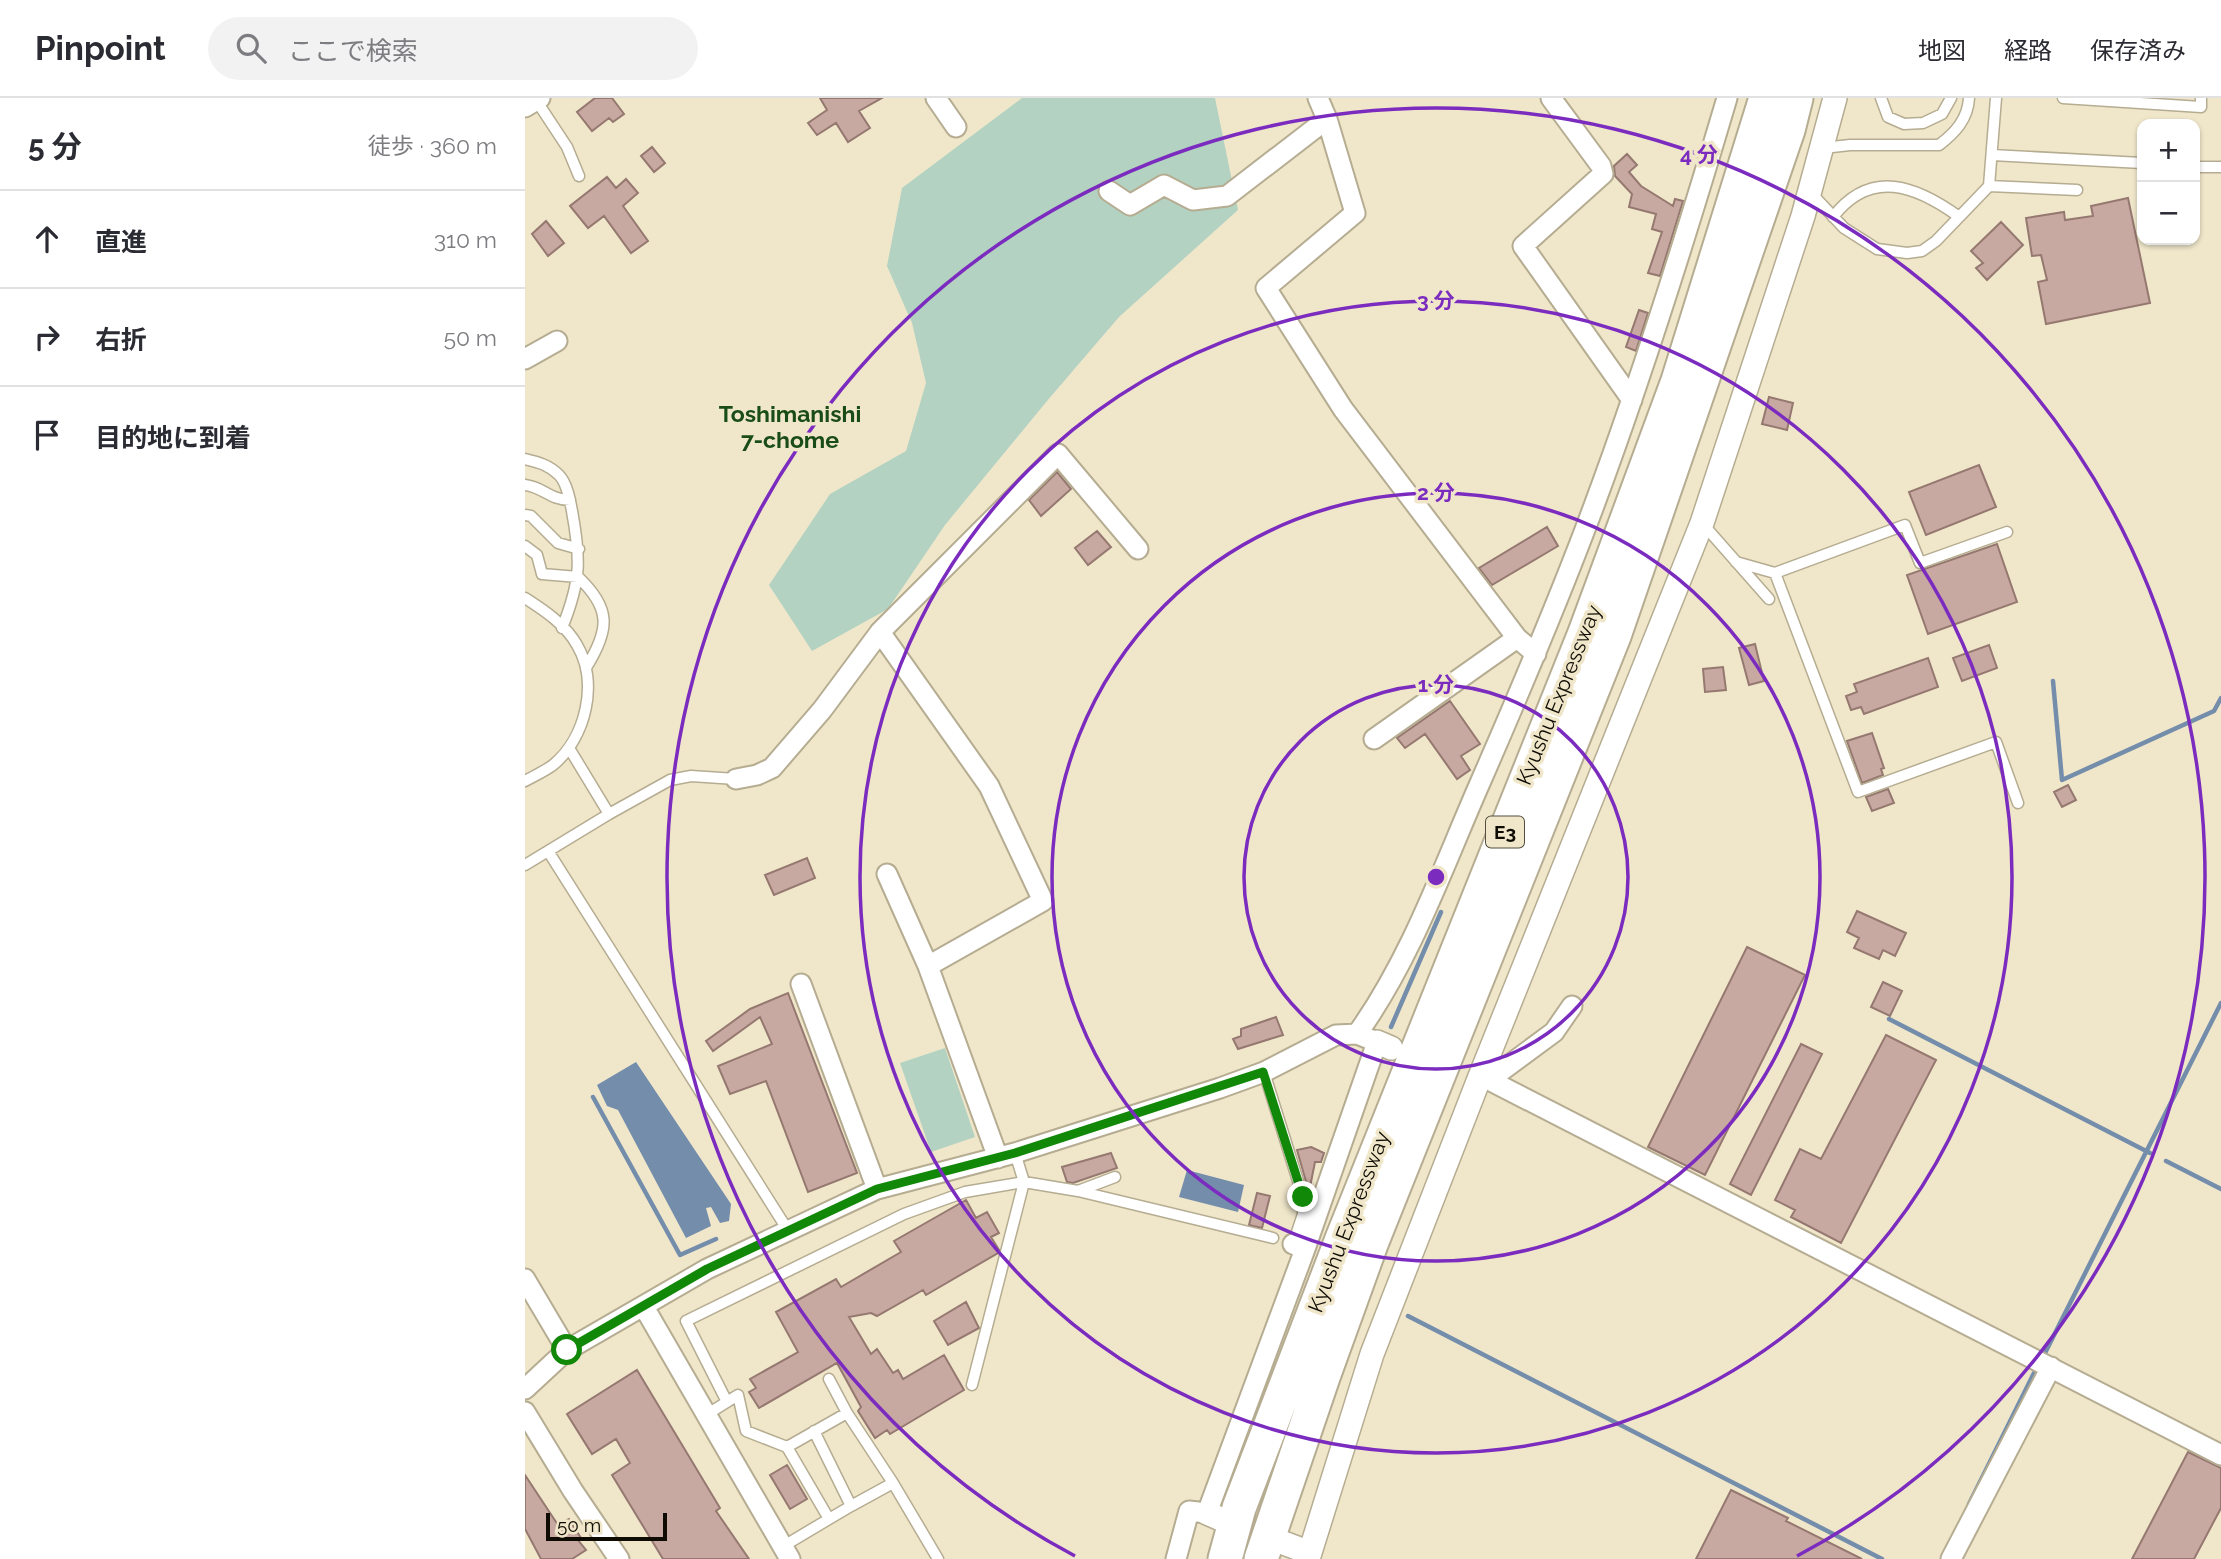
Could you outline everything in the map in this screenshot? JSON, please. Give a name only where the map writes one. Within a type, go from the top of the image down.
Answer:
[{"type":"highway","name":"Kyushu Expressway","points":[[1225,1559],[1240,1508],[1342,1239],[1585,633],[1678,381],[1766,98]]},
{"type":"highway","name":"Kyushu Expressway","points":[[1271,1551],[1323,1377],[1371,1244],[1615,636],[1788,130],[1796,98]]},
{"type":"street","points":[[936,98],[956,127]]},
{"type":"street","points":[[1318,98],[1355,213],[1266,288],[1343,409],[1517,638],[1536,654]]},
{"type":"street","points":[[1552,98],[1601,166],[1603,174],[1523,246],[1632,400]]},
{"type":"street","points":[[1176,1559],[1189,1511],[1215,1516],[1299,1246],[1375,1041],[1374,1010],[1414,935],[1536,654],[1589,520],[1658,324],[1727,98]]},
{"type":"street","points":[[1271,1551],[1313,1557],[1372,1354],[1702,523],[1810,192],[1835,98]]},
{"type":"street","points":[[1109,191],[1130,205],[1164,185],[1193,200],[1227,197],[1327,120]]},
{"type":"street","points":[[525,359],[557,341]]},
{"type":"street","points":[[736,779],[757,775],[772,768],[822,709],[880,632],[1058,454],[1137,549]]},
{"type":"street","points":[[880,632],[989,786],[1044,901],[928,966]]},
{"type":"street","points":[[1374,738],[1517,638]]},
{"type":"street","points":[[887,874],[1007,1155]]},
{"type":"street","points":[[801,984],[877,1189]]},
{"type":"street","points":[[1483,1078],[1554,1032],[1572,1006]]},
{"type":"street","points":[[525,1389],[567,1350],[707,1269],[877,1189],[1007,1155],[1263,1072],[1335,1035],[1375,1041]]},
{"type":"street","points":[[1455,1070],[1483,1078],[2221,1455]]},
{"type":"street","points":[[525,1279],[567,1350]]},
{"type":"street","points":[[644,1307],[786,1553]]},
{"type":"street","points":[[1951,1559],[2051,1367]]},
{"type":"street","points":[[525,1412],[573,1491],[619,1559]]},
{"type":"lane","points":[[1881,98],[1888,117],[1903,124],[1923,123],[1942,114],[1951,98]]},
{"type":"lane","points":[[1820,148],[1850,145],[1939,145],[1959,128],[1969,105],[1969,98]]},
{"type":"lane","points":[[1810,192],[1844,228],[1877,249],[1907,253],[1922,251],[1936,241],[1989,186],[1996,98]]},
{"type":"lane","points":[[2063,98],[2201,107],[2201,98]]},
{"type":"lane","points":[[534,102],[567,147],[579,176]]},
{"type":"lane","points":[[1992,155],[2137,163]]},
{"type":"lane","points":[[2200,167],[2221,167]]},
{"type":"lane","points":[[1989,186],[2077,190]]},
{"type":"lane","points":[[1833,217],[1853,195],[1882,188],[1916,191],[1958,216]]},
{"type":"lane","points":[[525,459],[545,464],[561,477],[570,500],[579,549],[578,577],[562,628]]},
{"type":"lane","points":[[525,485],[556,500],[570,500]]},
{"type":"lane","points":[[525,515],[531,516],[558,543],[579,549]]},
{"type":"lane","points":[[1702,523],[1769,599]]},
{"type":"lane","points":[[1736,562],[1775,573],[1905,525],[1920,563],[2007,532]]},
{"type":"lane","points":[[525,546],[537,555],[542,574],[578,577],[598,598],[603,614],[603,633],[587,666]]},
{"type":"lane","points":[[1775,573],[1858,792],[1996,742],[2018,803]]},
{"type":"lane","points":[[525,598],[547,612],[577,644],[587,666],[588,690],[583,722],[569,748],[553,765],[525,782]]},
{"type":"lane","points":[[569,748],[609,814]]},
{"type":"lane","points":[[525,865],[670,780],[691,776],[736,779]]},
{"type":"lane","points":[[548,851],[789,1232]]},
{"type":"lane","points":[[1263,1072],[1303,1197],[1299,1246]]},
{"type":"lane","points":[[972,1385],[1024,1182],[1007,1155]]},
{"type":"lane","points":[[1078,1191],[1115,1177]]},
{"type":"lane","points":[[727,1402],[686,1321],[904,1214],[965,1192],[1024,1182],[1078,1191],[1273,1238]]},
{"type":"lane","points":[[829,1379],[847,1413],[938,1559]]},
{"type":"lane","points":[[706,1415],[739,1395],[746,1431],[787,1447],[829,1519]]},
{"type":"lane","points":[[787,1447],[847,1413]]},
{"type":"lane","points":[[814,1431],[851,1506]]},
{"type":"lane","points":[[786,1553],[829,1519],[893,1483]]},
{"type":"green space","points":[[1022,98],[1215,98],[1238,210],[1119,317],[945,525],[888,609],[812,651],[769,585],[830,494],[906,451],[926,383],[912,323],[887,266],[902,188]]},
{"type":"green space","points":[[945,1048],[975,1137],[931,1152],[900,1063]]},
{"type":"water","points":[[636,1062],[731,1204],[729,1221],[720,1223],[711,1207],[706,1208],[711,1226],[686,1238],[618,1110],[607,1106],[597,1085]]},
{"type":"water","points":[[1187,1170],[1244,1185],[1238,1212],[1179,1197]]},
{"type":"building","points":[[595,98],[612,98],[624,114],[613,122],[609,118],[592,131],[577,112]]},
{"type":"building","points":[[820,98],[882,98],[859,111],[870,128],[848,142],[836,123],[817,135],[808,123],[827,110]]},
{"type":"building","points":[[652,147],[665,163],[654,172],[641,156]]},
{"type":"building","points":[[1627,154],[1637,165],[1629,172],[1641,186],[1673,206],[1675,199],[1683,201],[1660,276],[1648,273],[1662,232],[1652,229],[1656,214],[1629,207],[1632,194],[1615,176],[1614,166]]},
{"type":"building","points":[[607,177],[616,188],[626,179],[638,193],[623,206],[648,241],[631,253],[604,216],[588,228],[570,206]]},
{"type":"building","points":[[2128,198],[2150,303],[2046,324],[2038,282],[2047,280],[2041,255],[2032,256],[2026,218],[2064,212],[2065,220],[2093,216],[2091,206]]},
{"type":"building","points":[[546,221],[564,243],[548,256],[532,234]]},
{"type":"building","points":[[2001,222],[2023,245],[1987,280],[1976,268],[1983,263],[1971,251]]},
{"type":"building","points":[[1639,310],[1648,313],[1636,351],[1626,347]]},
{"type":"building","points":[[1769,397],[1793,403],[1787,430],[1762,424]]},
{"type":"building","points":[[1979,465],[1996,507],[1926,535],[1909,492]]},
{"type":"building","points":[[1057,472],[1071,489],[1041,516],[1029,500]]},
{"type":"building","points":[[1547,527],[1558,546],[1492,585],[1479,568]]},
{"type":"building","points":[[1097,531],[1111,547],[1088,565],[1075,548]]},
{"type":"building","points":[[1997,544],[2017,602],[1928,634],[1907,575]]},
{"type":"building","points":[[1755,644],[1764,681],[1749,685],[1739,648]]},
{"type":"building","points":[[1989,645],[1997,668],[1962,681],[1953,658]]},
{"type":"building","points":[[1928,658],[1938,687],[1864,714],[1861,707],[1851,710],[1846,696],[1857,692],[1854,684]]},
{"type":"building","points":[[1723,667],[1726,690],[1705,692],[1703,669]]},
{"type":"building","points":[[1450,701],[1480,744],[1461,756],[1470,770],[1457,779],[1425,734],[1405,748],[1397,738]]},
{"type":"building","points":[[1872,733],[1884,768],[1881,769],[1883,775],[1862,783],[1847,741]]},
{"type":"building","points":[[2068,785],[2076,800],[2062,807],[2054,792]]},
{"type":"building","points":[[1888,789],[1894,803],[1872,811],[1866,797]]},
{"type":"building","points":[[807,858],[815,878],[774,895],[765,875]]},
{"type":"building","points":[[1857,911],[1906,933],[1895,956],[1883,950],[1879,959],[1854,948],[1859,938],[1847,932]]},
{"type":"building","points":[[1747,947],[1805,975],[1705,1175],[1648,1147]]},
{"type":"building","points":[[1883,982],[1902,991],[1890,1016],[1871,1007]]},
{"type":"building","points":[[788,993],[857,1173],[808,1192],[766,1081],[730,1094],[718,1066],[772,1044],[760,1017],[713,1051],[706,1041],[750,1009]]},
{"type":"building","points":[[1276,1017],[1283,1035],[1238,1049],[1233,1039],[1241,1036],[1241,1029]]},
{"type":"building","points":[[1886,1035],[1936,1060],[1841,1243],[1791,1217],[1795,1210],[1775,1200],[1800,1149],[1821,1159]]},
{"type":"building","points":[[1801,1044],[1822,1054],[1751,1195],[1730,1184]]},
{"type":"building","points":[[1311,1147],[1324,1153],[1321,1162],[1315,1162],[1309,1192],[1297,1150]]},
{"type":"building","points":[[1111,1153],[1117,1168],[1073,1183],[1067,1182],[1062,1167]]},
{"type":"building","points":[[1257,1193],[1270,1196],[1262,1228],[1249,1225]]},
{"type":"building","points":[[966,1200],[976,1218],[987,1212],[999,1233],[991,1237],[999,1250],[998,1253],[926,1295],[923,1290],[877,1316],[871,1313],[849,1317],[871,1354],[877,1349],[893,1373],[898,1370],[903,1379],[944,1355],[964,1390],[890,1434],[887,1430],[875,1438],[858,1411],[861,1407],[837,1363],[759,1408],[749,1392],[756,1388],[750,1379],[798,1352],[776,1312],[836,1279],[841,1287],[901,1252],[894,1241]]},
{"type":"building","points":[[966,1302],[979,1328],[948,1345],[934,1321]]},
{"type":"building","points":[[637,1370],[720,1508],[716,1511],[749,1559],[663,1559],[612,1475],[630,1463],[616,1439],[592,1454],[567,1414]]},
{"type":"building","points":[[2188,1452],[2221,1468],[2221,1508],[2194,1559],[2132,1559]]},
{"type":"building","points":[[787,1465],[807,1499],[790,1509],[770,1475]]},
{"type":"building","points":[[525,1475],[558,1525],[569,1519],[581,1538],[578,1540],[586,1550],[572,1559],[541,1559],[525,1529]]},
{"type":"building","points":[[1731,1490],[1788,1518],[1786,1521],[1862,1559],[1696,1559]]},
{"type":"waterway","points":[[2053,681],[2062,780],[2214,711],[2221,698]]},
{"type":"waterway","points":[[1391,1027],[1441,912]]},
{"type":"waterway","points":[[2044,1355],[2221,1003]]},
{"type":"waterway","points":[[1889,1019],[2150,1153]]},
{"type":"waterway","points":[[593,1097],[680,1255],[716,1239]]},
{"type":"waterway","points":[[2166,1161],[2221,1189]]},
{"type":"waterway","points":[[1408,1316],[1882,1559]]},
{"type":"waterway","points":[[1969,1504],[2034,1373]]},
{"type":"district","name":"Toshimanishi 7-chome","points":[[790,427]]},
{"type":"route","points":[[567,1350],[707,1269],[877,1189],[1015,1153],[1263,1072],[1303,1197]]}]
